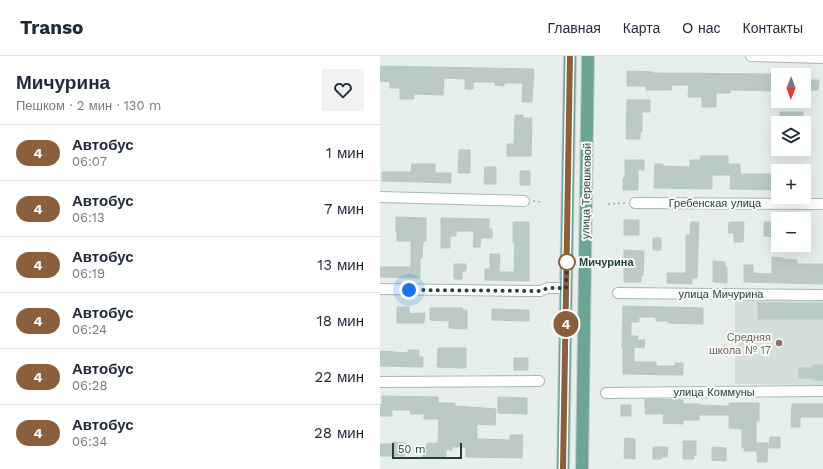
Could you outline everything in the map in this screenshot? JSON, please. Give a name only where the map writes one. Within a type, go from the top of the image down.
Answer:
[{"type":"main road","name":"улица Терешковой","points":[[563,469],[570,56]]},
{"type":"main road","name":"улица Терешковой","points":[[582,469],[588,56]]},
{"type":"street","points":[[752,56],[823,58]]},
{"type":"street","points":[[380,197],[524,201]]},
{"type":"street","name":"Гребенская улица","points":[[635,203],[823,204]]},
{"type":"street","points":[[380,289],[540,291],[548,288],[566,288]]},
{"type":"street","name":"улица Мичурина","points":[[618,293],[823,294]]},
{"type":"street","points":[[380,382],[539,381]]},
{"type":"street","name":"улица Коммуны","points":[[606,393],[823,391]]},
{"type":"path","points":[[608,204],[635,203]]},
{"type":"shaded area","name":"Средняя школа № 17","points":[[735,299],[823,301],[823,385],[735,384]]},
{"type":"building","points":[[380,66],[534,69],[532,102],[522,102],[523,83],[504,83],[504,86],[495,85],[495,82],[473,82],[473,89],[465,89],[465,79],[444,78],[443,95],[414,94],[414,99],[400,99],[400,88],[390,88],[390,82],[380,81]]},
{"type":"building","points":[[627,71],[653,73],[771,74],[771,91],[730,90],[730,93],[716,93],[716,107],[702,107],[702,97],[688,97],[689,85],[672,85],[671,90],[646,90],[646,86],[627,86]]},
{"type":"building","points":[[811,80],[819,80],[818,90],[811,90]]},
{"type":"building","points":[[627,100],[650,100],[650,112],[642,112],[642,132],[640,132],[640,139],[626,139]]},
{"type":"building","points":[[780,112],[803,112],[803,116],[780,116]]},
{"type":"building","points":[[515,115],[523,115],[523,118],[532,118],[531,156],[507,156],[507,144],[514,144]]},
{"type":"building","points":[[459,150],[470,150],[470,173],[458,173]]},
{"type":"building","points":[[701,156],[728,156],[728,164],[740,164],[740,174],[771,174],[771,190],[730,189],[731,175],[712,175],[712,189],[654,188],[655,164],[663,164],[663,166],[690,167],[690,160],[700,160]]},
{"type":"building","points":[[625,160],[644,160],[644,170],[638,170],[638,190],[623,190]]},
{"type":"building","points":[[412,164],[435,164],[435,173],[451,173],[451,183],[382,181],[382,172],[411,172]]},
{"type":"building","points":[[485,167],[496,167],[496,184],[484,184]]},
{"type":"building","points":[[520,171],[530,171],[530,185],[520,185]]},
{"type":"building","points":[[396,217],[426,218],[426,241],[423,241],[422,258],[420,258],[420,278],[380,277],[380,267],[411,267],[411,241],[397,241]]},
{"type":"building","points":[[441,218],[489,219],[489,229],[492,229],[492,238],[481,238],[480,247],[473,247],[474,231],[456,231],[456,236],[450,236],[450,248],[441,248]]},
{"type":"building","points":[[624,220],[639,220],[639,235],[624,235]]},
{"type":"building","points":[[513,222],[529,222],[529,281],[485,280],[485,269],[490,269],[490,254],[500,254],[499,272],[514,272],[515,243],[513,243]]},
{"type":"building","points":[[691,222],[699,222],[697,278],[692,278],[692,284],[667,283],[667,273],[686,273],[686,235],[690,235]]},
{"type":"building","points":[[729,222],[744,222],[743,242],[734,242],[734,233],[728,233]]},
{"type":"building","points":[[764,222],[771,222],[771,236],[764,236]]},
{"type":"building","points":[[653,238],[661,238],[661,250],[653,250]]},
{"type":"building","points":[[624,250],[644,251],[643,276],[641,276],[641,282],[624,282]]},
{"type":"building","points":[[772,257],[797,260],[797,264],[823,264],[823,284],[744,282],[744,265],[753,265],[753,273],[772,274]]},
{"type":"building","points":[[713,261],[725,262],[725,267],[727,267],[727,283],[713,282]]},
{"type":"building","points":[[454,264],[466,264],[466,271],[462,271],[462,279],[454,279]]},
{"type":"building","points":[[758,303],[823,303],[823,319],[758,319]]},
{"type":"building","points":[[623,306],[703,308],[703,324],[668,323],[668,321],[656,321],[656,317],[639,317],[639,322],[631,322],[631,336],[638,336],[637,340],[645,340],[644,348],[634,347],[634,362],[656,362],[656,366],[675,366],[675,363],[683,363],[683,375],[623,374]]},
{"type":"building","points":[[397,307],[409,307],[409,314],[425,313],[424,323],[397,323]]},
{"type":"building","points":[[430,308],[462,308],[462,310],[467,310],[467,329],[449,328],[449,321],[430,320]]},
{"type":"building","points":[[492,309],[529,310],[529,321],[492,320]]},
{"type":"building","points":[[438,348],[466,348],[466,368],[437,367]]},
{"type":"building","points":[[408,350],[419,350],[419,357],[423,357],[423,367],[380,366],[380,351],[408,353]]},
{"type":"building","points":[[514,358],[528,358],[528,370],[514,370]]},
{"type":"building","points":[[813,365],[823,365],[823,380],[813,380],[814,378],[799,378],[799,368],[813,368]]},
{"type":"building","points":[[382,396],[438,397],[438,403],[455,403],[455,406],[496,409],[495,425],[477,424],[477,439],[510,440],[510,435],[523,435],[522,458],[466,457],[466,447],[452,447],[452,450],[446,450],[446,457],[423,457],[424,447],[427,447],[427,443],[438,443],[439,419],[424,419],[424,414],[410,414],[409,410],[392,410],[392,416],[380,416]]},
{"type":"building","points":[[498,397],[527,398],[527,414],[498,413]]},
{"type":"building","points":[[645,399],[683,400],[683,404],[699,405],[729,406],[729,403],[759,403],[759,421],[756,421],[756,443],[768,443],[767,462],[757,462],[757,451],[744,451],[745,448],[742,448],[742,429],[729,428],[729,415],[699,415],[699,420],[683,420],[683,424],[663,423],[664,414],[645,414]]},
{"type":"building","points":[[792,404],[823,404],[823,417],[800,417],[800,427],[791,427]]},
{"type":"building","points":[[621,405],[631,405],[631,416],[621,416]]},
{"type":"building","points":[[770,437],[780,437],[780,448],[769,448]]},
{"type":"building","points":[[625,438],[635,439],[635,459],[624,458]]},
{"type":"building","points":[[683,441],[696,441],[696,455],[694,455],[694,459],[683,459]]},
{"type":"building","points":[[393,442],[406,443],[404,456],[380,456],[380,444],[393,444]]},
{"type":"building","points":[[653,447],[668,447],[667,457],[653,459]]},
{"type":"building","points":[[712,447],[726,448],[726,461],[712,460]]},
{"type":"bus line","name":"4","points":[[563,469],[570,56]]},
{"type":"place","name":"Мичурина","points":[[567,262]]},
{"type":"place","name":"Средняя школа № 17","points":[[779,343]]},
{"type":"route","points":[[409,290],[540,291],[548,288],[566,288],[567,262]]}]
